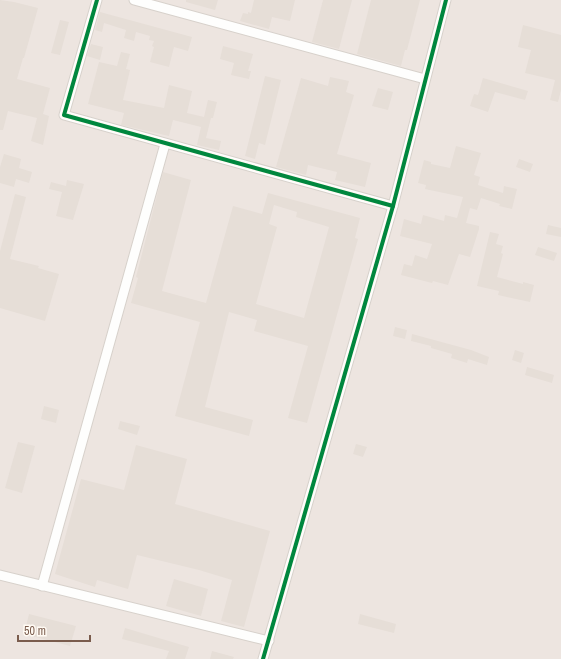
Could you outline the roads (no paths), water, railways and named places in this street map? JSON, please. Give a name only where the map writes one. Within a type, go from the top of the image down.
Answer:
[{"type":"street","points":[[97,0],[64,115],[164,144],[393,206]]},
{"type":"street","points":[[134,0],[425,79]]},
{"type":"street","points":[[263,659],[393,206],[446,0]]},
{"type":"street","points":[[42,586],[164,144]]},
{"type":"street","points":[[0,575],[269,641]]}]
